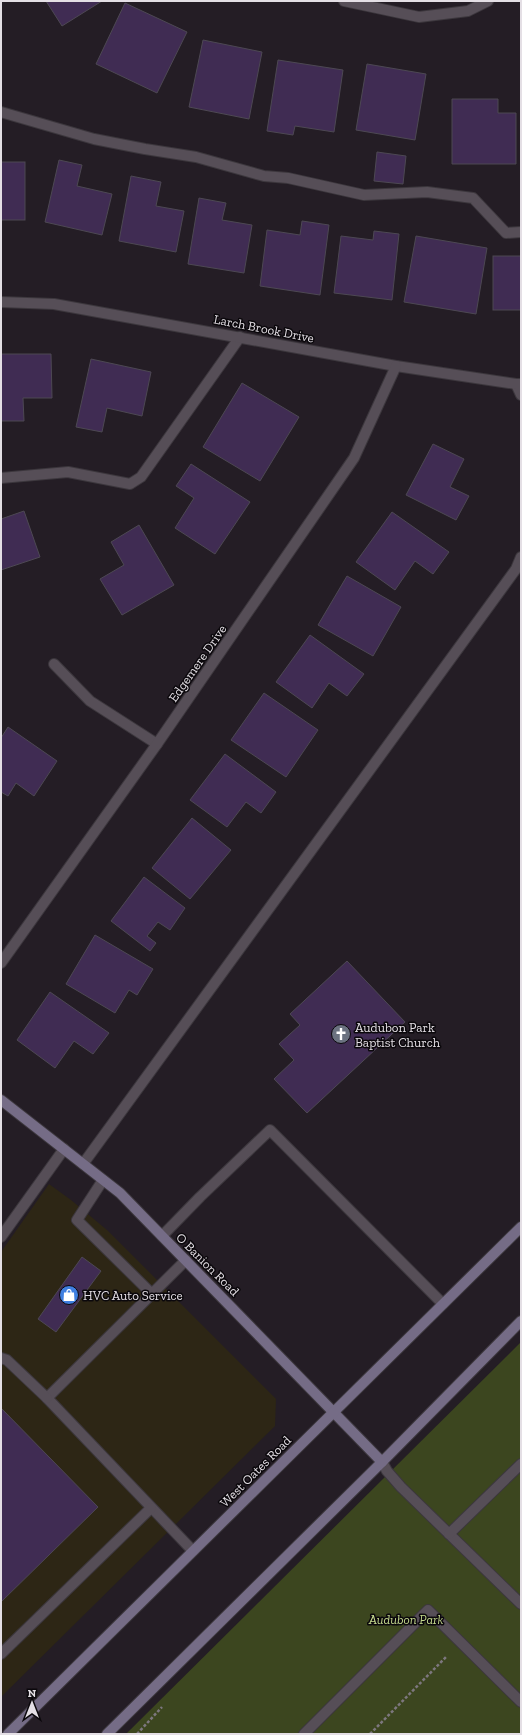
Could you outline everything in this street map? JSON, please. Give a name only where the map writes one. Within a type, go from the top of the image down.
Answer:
[{"type":"main road","name":"O Banion Road","points":[[1,1100],[120,1194],[334,1411],[382,1462]]},
{"type":"main road","name":"West Oates Road","points":[[8,1734],[521,1227]]},
{"type":"main road","points":[[107,1734],[382,1462],[521,1321]]},
{"type":"street","points":[[344,1],[419,17],[468,11],[488,1]]},
{"type":"street","points":[[1,112],[94,139],[196,157],[264,176],[288,178],[364,195],[427,192],[473,198],[506,233],[521,232]]},
{"type":"street","name":"Larch Brook Drive","points":[[1,302],[54,304],[396,366],[518,384]]},
{"type":"street","points":[[1,478],[68,472],[130,484],[136,481],[141,478],[240,337]]},
{"type":"street","name":"Edgemere Drive","points":[[1,963],[157,744],[354,458],[396,366]]},
{"type":"street","points":[[518,384],[521,395]]},
{"type":"street","points":[[83,1164],[511,575],[521,557]]},
{"type":"street","points":[[54,664],[90,701],[157,744]]},
{"type":"street","points":[[162,1236],[200,1197],[270,1130],[443,1304]]},
{"type":"street","points":[[1,1237],[64,1149]]},
{"type":"street","points":[[103,1180],[78,1220],[152,1294]]},
{"type":"street","points":[[47,1398],[186,1260]]},
{"type":"street","points":[[1,1358],[7,1360],[47,1398],[193,1551]]},
{"type":"street","points":[[382,1462],[387,1471],[401,1487],[521,1604]]},
{"type":"street","points":[[449,1534],[521,1464]]},
{"type":"street","points":[[1,1654],[151,1508]]},
{"type":"street","points":[[304,1734],[428,1610],[521,1702]]},
{"type":"path","points":[[370,1734],[447,1656]]},
{"type":"shaded area","points":[[49,1184],[107,1230],[276,1399],[275,1426],[1,1697],[1,1252]]},
{"type":"green space","name":"Audubon Park","points":[[521,1342],[521,1734],[126,1734]]},
{"type":"building","points":[[46,1],[102,1],[62,26]]},
{"type":"building","points":[[125,3],[187,32],[157,93],[96,64]]},
{"type":"building","points":[[203,40],[262,52],[249,119],[189,107]]},
{"type":"building","points":[[278,60],[343,70],[334,132],[295,126],[293,135],[267,131]]},
{"type":"building","points":[[367,64],[426,74],[415,140],[356,130]]},
{"type":"building","points":[[452,99],[498,99],[498,113],[516,113],[516,164],[452,164]]},
{"type":"building","points":[[377,152],[406,156],[403,184],[374,181]]},
{"type":"building","points":[[59,160],[82,165],[77,186],[112,194],[102,235],[45,222]]},
{"type":"building","points":[[1,162],[25,162],[25,220],[1,220]]},
{"type":"building","points":[[131,176],[161,182],[156,206],[184,211],[176,252],[119,241]]},
{"type":"building","points":[[199,198],[226,203],[222,220],[252,225],[244,273],[188,264]]},
{"type":"building","points":[[302,221],[329,225],[320,295],[260,286],[267,230],[300,235]]},
{"type":"building","points":[[374,231],[399,234],[392,300],[334,293],[341,236],[373,240]]},
{"type":"building","points":[[416,236],[487,248],[476,314],[404,302]]},
{"type":"building","points":[[493,256],[521,256],[521,310],[493,310]]},
{"type":"building","points":[[1,354],[51,354],[52,398],[23,398],[24,421],[1,421]]},
{"type":"building","points":[[91,359],[151,372],[142,416],[107,408],[102,432],[76,427]]},
{"type":"building","points":[[242,383],[299,417],[260,481],[203,447]]},
{"type":"building","points":[[433,444],[464,459],[450,487],[469,496],[456,520],[406,495]]},
{"type":"building","points":[[191,464],[250,502],[215,554],[175,528],[194,498],[176,486]]},
{"type":"building","points":[[24,511],[40,557],[1,570],[1,519]]},
{"type":"building","points":[[392,512],[449,552],[433,574],[415,561],[395,590],[356,562]]},
{"type":"building","points":[[139,525],[174,585],[122,615],[100,579],[124,565],[111,542]]},
{"type":"building","points":[[347,576],[401,607],[373,656],[318,625]]},
{"type":"building","points":[[310,635],[364,674],[347,696],[329,683],[312,708],[276,682]]},
{"type":"building","points":[[264,693],[318,730],[286,777],[231,740]]},
{"type":"building","points":[[8,727],[57,761],[34,796],[16,783],[8,796],[1,792],[1,738]]},
{"type":"building","points":[[225,754],[276,792],[261,813],[246,802],[227,827],[190,800]]},
{"type":"building","points":[[192,818],[231,850],[190,899],[152,868]]},
{"type":"building","points":[[144,877],[185,908],[170,930],[158,922],[147,936],[156,943],[150,951],[111,921]]},
{"type":"building","points":[[95,935],[153,969],[137,995],[129,990],[115,1013],[66,984]]},
{"type":"building","name":"Audubon Park Baptist Church","points":[[347,961],[405,1022],[307,1113],[274,1079],[294,1060],[279,1044],[300,1025],[290,1014]]},
{"type":"building","points":[[50,992],[109,1033],[93,1054],[74,1041],[55,1068],[17,1040]]},
{"type":"building","name":"HVC Auto Service","points":[[82,1257],[101,1271],[56,1332],[38,1319]]},
{"type":"building","points":[[1,1408],[98,1507],[1,1602]]},
{"type":"place","name":"Audubon Park Baptist Church","points":[[341,1034]]},
{"type":"place","name":"HVC Auto Service","points":[[69,1295]]}]
